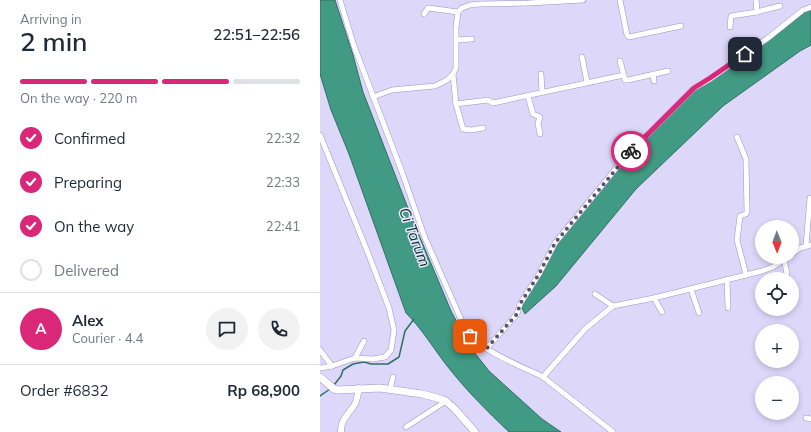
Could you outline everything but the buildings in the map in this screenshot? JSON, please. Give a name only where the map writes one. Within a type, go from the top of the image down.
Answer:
[{"type":"main road","points":[[320,377],[334,389],[380,388],[422,394],[446,401],[475,432]]},
{"type":"street","points":[[340,0],[354,46],[402,172],[425,238],[467,333],[487,348],[543,377],[613,432]]},
{"type":"street","points":[[373,97],[392,90],[435,86],[447,80],[456,68],[458,12],[462,8],[470,5],[508,2],[583,0]]},
{"type":"street","points":[[620,0],[627,35],[629,37],[681,26]]},
{"type":"street","points":[[756,0],[757,12]]},
{"type":"street","points":[[730,27],[731,16],[757,12],[780,6]]},
{"type":"street","points":[[487,348],[517,314],[520,304],[539,274],[555,243],[626,156],[694,88],[762,42],[803,10],[811,7]]},
{"type":"street","points":[[424,14],[428,8],[458,12]]},
{"type":"street","points":[[456,40],[472,39]]},
{"type":"street","points":[[582,57],[587,82]]},
{"type":"street","points":[[620,61],[625,80],[668,71]]},
{"type":"street","points":[[453,74],[456,104],[463,129],[472,130],[483,128]]},
{"type":"street","points":[[541,74],[542,92]]},
{"type":"street","points":[[653,74],[654,81]]},
{"type":"street","points":[[456,104],[488,100],[493,102],[528,96],[624,75]]},
{"type":"street","points":[[528,96],[533,114],[540,117],[538,123],[540,134]]},
{"type":"street","points":[[320,135],[368,253],[392,318],[394,330],[391,350],[385,357],[373,359],[355,358],[332,366],[320,368]]},
{"type":"street","points":[[737,137],[746,159],[747,212],[746,214],[741,214],[740,216],[737,240],[746,275]]},
{"type":"street","points":[[799,249],[809,245],[810,198]]},
{"type":"street","points":[[543,377],[585,329],[605,311],[613,306],[654,298],[746,275],[773,267],[777,264]]},
{"type":"street","points":[[726,279],[728,308]]},
{"type":"street","points":[[691,289],[699,313]]},
{"type":"street","points":[[595,294],[613,306]]},
{"type":"street","points":[[654,298],[662,312]]},
{"type":"street","points":[[355,358],[364,342]]},
{"type":"street","points":[[320,350],[332,366]]},
{"type":"street","points":[[390,390],[393,377]]},
{"type":"street","points":[[340,432],[341,423],[358,397],[359,388]]},
{"type":"street","points":[[406,426],[446,401]]},
{"type":"water","name":"Ci Tarum","points":[[320,0],[335,0],[353,55],[363,92],[411,216],[451,311],[470,347],[489,371],[542,419],[561,432],[509,432],[462,384],[418,326],[406,313],[349,154],[331,110],[320,74]]},
{"type":"water","points":[[811,9],[811,45],[800,51],[723,106],[636,189],[556,286],[525,314],[521,306],[542,274],[551,254],[562,238],[636,148],[655,131],[681,102],[697,88],[746,59],[778,30]]},
{"type":"waterway","points":[[334,385],[341,376],[343,370],[353,364],[364,362],[371,364],[388,364],[399,357],[405,331],[414,319]]},
{"type":"waterway","points":[[320,396],[330,389]]},
{"type":"way so far","points":[[470,336],[487,348],[517,314],[520,304],[539,274],[555,243],[631,151]]},
{"type":"route","points":[[631,151],[694,88],[745,54]]}]
